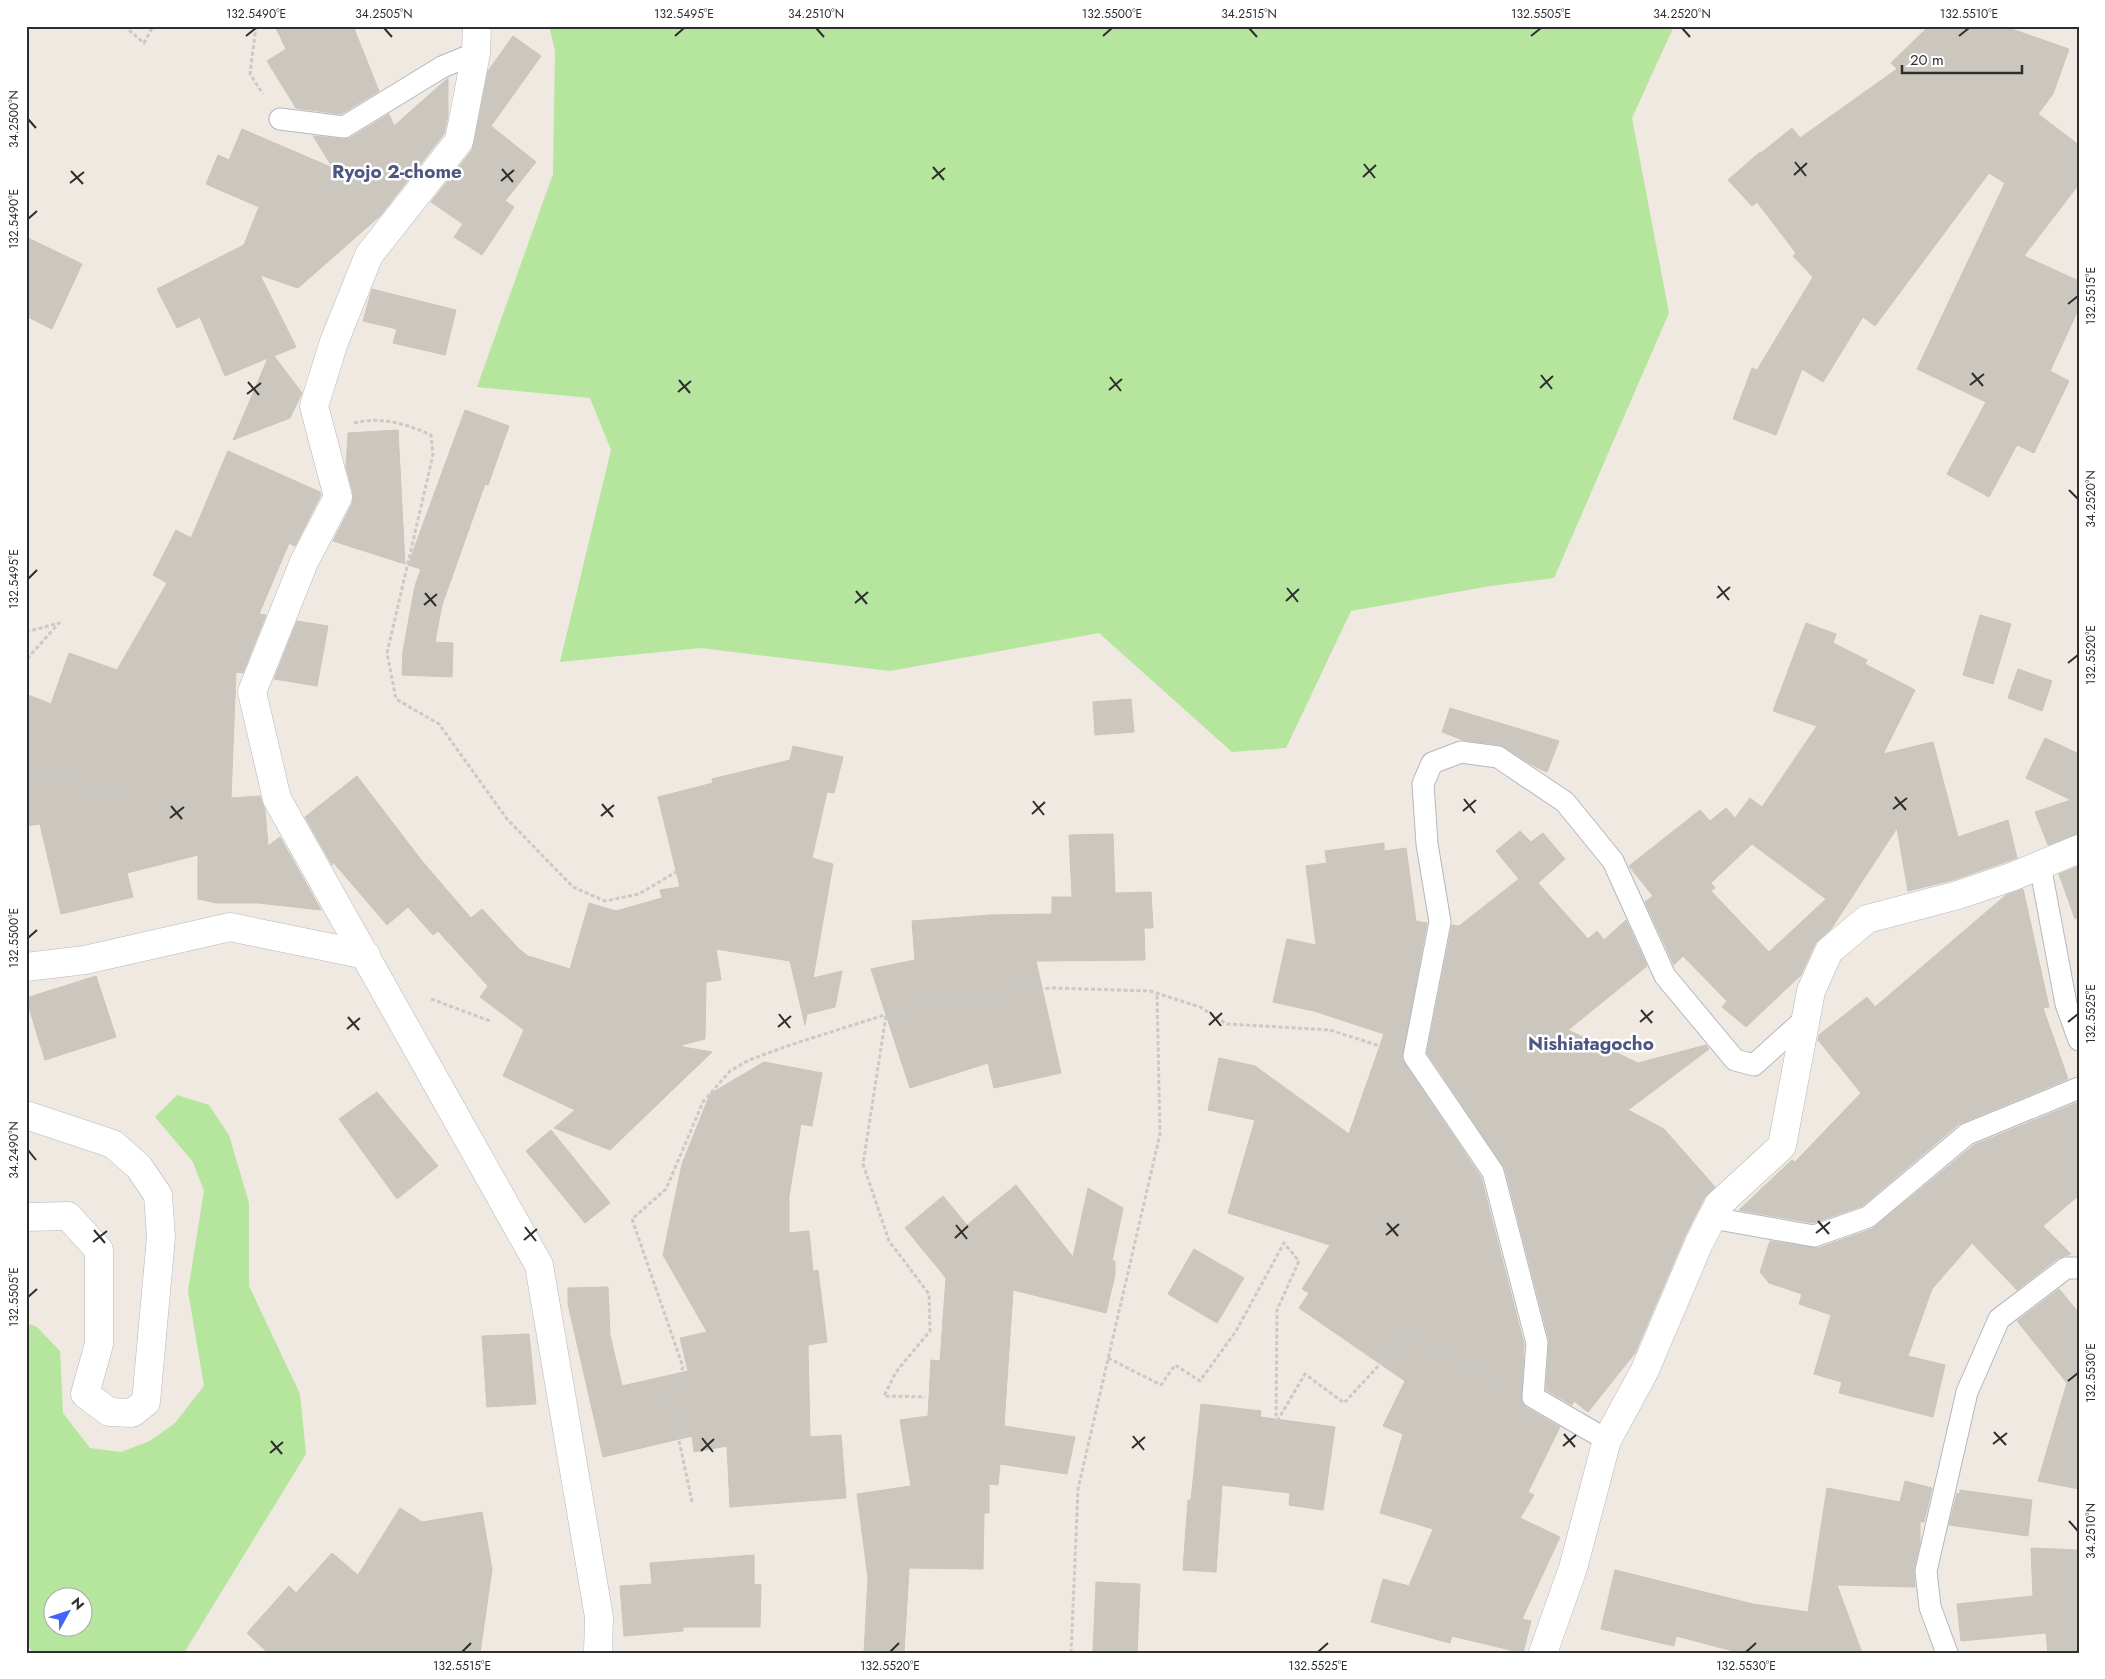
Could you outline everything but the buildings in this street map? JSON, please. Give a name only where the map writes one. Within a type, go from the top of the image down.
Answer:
[{"type":"street","points":[[477,26],[476,53],[459,141],[369,255],[334,342],[314,406],[338,497],[304,562],[252,692],[276,799],[366,955],[539,1266],[599,1617],[598,1653]]},
{"type":"street","points":[[1543,1653],[1573,1568],[1607,1440],[1645,1370],[1699,1243],[1719,1204],[1782,1146],[1811,991],[1829,950],[1867,920],[1958,895],[2079,849]]},
{"type":"street","points":[[26,968],[85,960],[230,927],[366,955]]},
{"type":"street","points":[[26,1115],[113,1144],[139,1167],[158,1195],[161,1237],[146,1402],[132,1413],[109,1412],[85,1394],[99,1344],[100,1250],[68,1216],[26,1217]]},
{"type":"lane","points":[[280,119],[344,127],[442,67],[476,53]]},
{"type":"lane","points":[[1607,1440],[1533,1397],[1537,1342],[1493,1172],[1414,1056],[1440,922],[1427,844],[1423,784],[1432,763],[1461,752],[1498,757],[1565,802],[1613,862],[1665,976],[1735,1060],[1754,1065],[1806,1018]]},
{"type":"lane","points":[[2040,865],[2066,1004],[2079,1040]]},
{"type":"lane","points":[[1712,1218],[1814,1236],[1868,1217],[1967,1134],[2079,1088]]},
{"type":"lane","points":[[26,1130],[52,1124]]},
{"type":"lane","points":[[1947,1653],[1930,1607],[1926,1571],[1967,1392],[1999,1318],[2066,1268],[2079,1268]]},
{"type":"path","points":[[124,26],[144,43],[153,26]]},
{"type":"path","points":[[256,26],[250,74],[280,119]]},
{"type":"path","points":[[321,433],[364,421],[402,422],[431,435],[433,455],[387,653],[396,699],[440,724],[507,819],[573,887],[605,900],[639,894],[676,872]]},
{"type":"path","points":[[26,632],[59,623],[26,660]]},
{"type":"path","points":[[26,765],[125,797]]},
{"type":"path","points":[[384,988],[411,992],[490,1020]]},
{"type":"path","points":[[692,1502],[670,1397],[683,1367],[632,1219],[666,1189],[703,1102],[730,1071],[749,1060],[792,1044],[913,1006],[977,994],[1053,988],[1150,991],[1200,1007],[1227,1024],[1330,1030],[1414,1056]]},
{"type":"path","points":[[1071,1653],[1078,1489],[1160,1134],[1157,994]]},
{"type":"path","points":[[886,1016],[863,1164],[889,1241],[929,1294],[930,1331],[896,1372],[884,1396],[925,1397]]},
{"type":"path","points":[[1108,1358],[1162,1385],[1175,1365],[1200,1381],[1236,1330],[1284,1244],[1299,1261],[1277,1310],[1276,1423],[1305,1374],[1344,1403],[1406,1336],[1533,1397]]},
{"type":"green space","points":[[549,26],[1674,26],[1632,118],[1669,313],[1554,578],[1490,586],[1351,611],[1286,748],[1232,752],[1099,633],[890,671],[701,648],[560,662],[611,450],[590,398],[477,387],[553,174],[555,51]]},
{"type":"green space","points":[[177,1095],[209,1105],[229,1135],[249,1203],[249,1286],[300,1394],[306,1454],[184,1653],[32,1653],[26,1639],[26,1323],[37,1327],[60,1351],[63,1413],[90,1448],[121,1452],[150,1441],[175,1423],[204,1386],[188,1291],[204,1191],[193,1162],[155,1117]]},
{"type":"district","name":"Ryojo 2-chome","points":[[397,171]]},
{"type":"district","name":"Nishiatagocho","points":[[1591,1043]]}]
